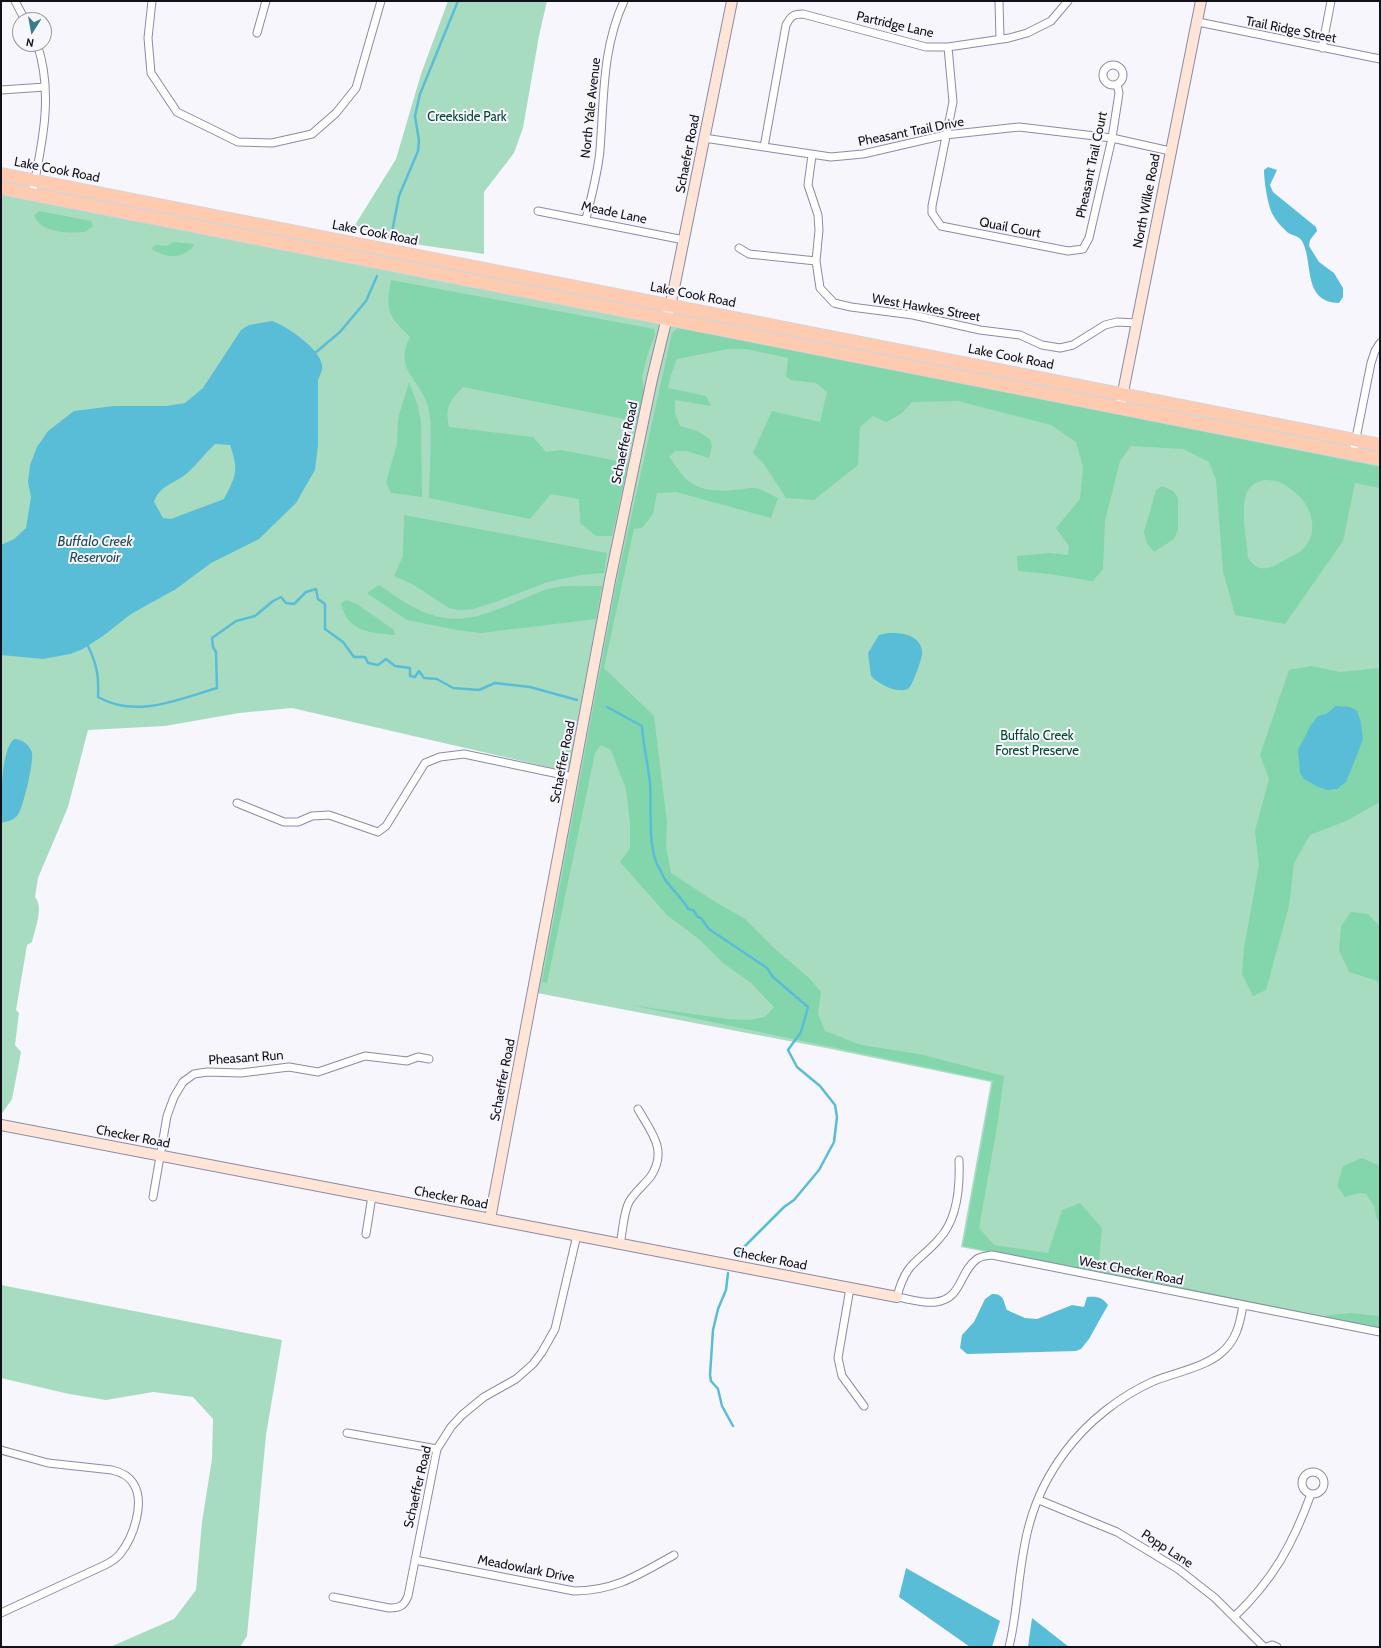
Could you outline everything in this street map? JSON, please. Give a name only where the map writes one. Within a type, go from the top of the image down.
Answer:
[{"type":"main road","name":"Lake Cook Road","points":[[1,174],[669,311],[1120,407],[1380,459]]},
{"type":"main road","name":"Lake Cook Road","points":[[1,188],[1123,393],[1380,445]]},
{"type":"street","points":[[15,1],[21,12]]},
{"type":"street","points":[[152,1],[148,38],[151,72],[177,112],[238,142],[272,143],[312,134],[336,113],[356,88],[381,1]]},
{"type":"street","points":[[257,33],[266,1]]},
{"type":"street","name":"North Yale Avenue","points":[[586,219],[600,152],[602,87],[606,64],[614,29],[624,1]]},
{"type":"street","name":"Schaefer Road","points":[[669,311],[732,1]]},
{"type":"street","points":[[999,1],[1000,38]]},
{"type":"street","name":"Partridge Lane","points":[[764,146],[786,25],[791,16],[803,14],[926,47],[948,47],[1000,38],[1009,38],[1027,33],[1043,26],[1058,16],[1068,1]]},
{"type":"street","name":"North Wilke Road","points":[[1120,407],[1170,151],[1202,1]]},
{"type":"street","points":[[1322,48],[1331,1]]},
{"type":"street","name":"Trail Ridge Street","points":[[1198,22],[1380,59]]},
{"type":"street","points":[[945,135],[953,102],[948,47]]},
{"type":"street","points":[[32,194],[44,125],[45,87],[42,58],[40,52]]},
{"type":"street","name":"Pheasant Trail Court","points":[[1083,249],[1089,238],[1112,138],[1119,92],[1117,84]]},
{"type":"street","points":[[1,90],[45,87]]},
{"type":"street","name":"Pheasant Trail Drive","points":[[704,138],[831,157],[863,154],[945,135],[1019,127],[1112,138],[1170,151]]},
{"type":"street","name":"Quail Court","points":[[945,135],[932,206],[935,219],[941,226],[1068,251],[1083,249]]},
{"type":"street","name":"West Hawkes Street","points":[[812,155],[808,185],[818,215],[819,230],[816,261],[820,288],[834,303],[851,307],[913,315],[980,330],[1020,335],[1042,345],[1060,348],[1073,345],[1105,325],[1117,322],[1136,323]]},
{"type":"street","name":"Meade Lane","points":[[538,211],[586,219],[684,240]]},
{"type":"street","points":[[739,248],[749,254],[816,261]]},
{"type":"street","name":"Schaeffer Road","points":[[490,1218],[610,580],[652,379],[669,311]]},
{"type":"street","points":[[1354,453],[1371,363],[1375,351],[1380,343]]},
{"type":"street","points":[[237,804],[284,822],[298,822],[312,816],[329,815],[378,832],[386,826],[425,763],[440,757],[464,754],[573,777]]},
{"type":"street","name":"Pheasant Run","points":[[153,1197],[168,1116],[174,1097],[184,1082],[194,1074],[207,1072],[241,1073],[289,1067],[318,1072],[365,1056],[407,1061],[418,1057],[429,1059]]},
{"type":"street","points":[[620,1244],[628,1203],[650,1176],[659,1159],[659,1151],[654,1137],[638,1109]]},
{"type":"street","name":"Checker Road","points":[[1,1125],[897,1297]]},
{"type":"street","points":[[897,1297],[900,1282],[907,1269],[939,1239],[950,1224],[960,1178],[959,1160]]},
{"type":"street","points":[[366,1234],[372,1196]]},
{"type":"street","name":"Schaeffer Road","points":[[333,1597],[389,1608],[397,1608],[405,1603],[437,1449],[451,1427],[462,1415],[484,1397],[516,1379],[533,1364],[542,1352],[555,1329],[577,1235]]},
{"type":"street","name":"West Checker Road","points":[[897,1297],[926,1302],[943,1301],[954,1294],[969,1268],[976,1260],[992,1255],[1380,1332]]},
{"type":"street","points":[[850,1288],[838,1358],[842,1376],[864,1406]]},
{"type":"street","points":[[1009,1647],[1030,1521],[1046,1482],[1065,1452],[1086,1428],[1101,1414],[1137,1390],[1211,1360],[1221,1354],[1234,1337],[1240,1325],[1243,1305]]},
{"type":"street","points":[[347,1433],[437,1449]]},
{"type":"street","points":[[1,1450],[48,1463],[120,1472],[133,1482],[136,1489],[138,1505],[130,1538],[115,1559],[1,1613]]},
{"type":"street","points":[[1234,1616],[1252,1599],[1279,1565],[1298,1529],[1310,1494]]},
{"type":"street","name":"Popp Lane","points":[[1039,1500],[1117,1532],[1178,1569],[1215,1598],[1264,1647]]},
{"type":"street","name":"Meadowlark Drive","points":[[415,1560],[574,1592],[601,1590],[626,1582],[674,1555]]},
{"type":"street","points":[[1267,1647],[1277,1647]]},
{"type":"green space","name":"Creekside Park","points":[[448,1],[547,1],[539,36],[523,128],[514,153],[484,192],[484,254],[401,241],[370,232],[355,225],[396,159],[421,74]]},
{"type":"green space","name":"Buffalo Creek Forest Preserve","points":[[1,194],[1099,408],[1380,465],[1380,1329],[961,1247],[991,1082],[826,1048],[537,993],[578,774],[292,708],[239,713],[165,726],[88,730],[68,807],[38,878],[35,897],[39,907],[38,919],[32,942],[27,945],[16,1010],[19,1013],[15,1045],[21,1052],[12,1099],[1,1115]]},
{"type":"green space","points":[[39,211],[91,221],[93,226],[85,232],[56,231],[43,226],[38,221],[34,215]]},
{"type":"green space","points":[[173,242],[194,244],[188,251],[178,256],[168,256],[151,249],[156,245],[167,246]]},
{"type":"green space","points":[[391,280],[654,329],[655,335],[647,356],[642,377],[644,392],[639,422],[463,387],[451,401],[448,409],[449,427],[533,437],[546,452],[561,450],[628,463],[612,536],[596,536],[580,523],[579,499],[551,494],[530,519],[429,498],[431,436],[429,412],[423,394],[406,365],[404,357],[410,337],[393,318],[390,312],[388,299]]},
{"type":"green space","points":[[679,327],[1380,467],[1380,488],[1355,483],[1343,541],[1285,624],[1235,615],[1223,571],[1216,480],[1209,462],[1183,449],[1131,446],[1120,461],[1105,521],[1103,569],[1093,581],[1018,571],[1017,556],[1050,553],[1068,555],[1069,546],[1056,528],[1080,499],[1083,467],[1076,442],[1051,425],[958,401],[912,402],[901,414],[886,422],[873,416],[860,427],[858,465],[814,500],[786,498],[764,464],[753,453],[772,411],[820,422],[827,392],[816,383],[791,380],[786,377],[788,358],[746,349],[728,349],[677,359],[668,388],[706,396],[711,406],[675,400],[675,413],[680,426],[697,431],[710,439],[712,446],[709,458],[687,451],[675,451],[669,457],[686,479],[701,488],[726,491],[755,488],[778,498],[771,518],[676,492],[657,493],[653,514],[642,528],[634,529],[604,668],[654,716],[667,823],[666,846],[671,873],[717,903],[744,918],[774,948],[809,978],[821,992],[818,1014],[825,1031],[861,1045],[919,1054],[1004,1076],[998,1121],[979,1228],[994,1245],[1048,1253],[1062,1210],[1080,1203],[1102,1228],[1098,1270],[1323,1316],[1350,1313],[1380,1316],[1380,1332],[963,1246],[993,1081],[631,1005],[727,1019],[749,1020],[765,1017],[774,1007],[751,983],[723,963],[700,940],[667,915],[620,862],[630,848],[630,823],[626,789],[611,750],[601,745],[595,753],[547,983],[542,982],[616,585],[672,333]],"holes":[[[1264,480],[1270,480],[1286,485],[1303,500],[1310,514],[1312,530],[1311,538],[1301,551],[1275,565],[1261,568],[1257,567],[1248,558],[1244,521],[1244,502],[1246,493],[1250,487]]]},
{"type":"green space","points":[[409,382],[418,406],[421,422],[422,497],[391,493],[386,482],[397,444],[398,418]]},
{"type":"green space","points":[[1162,486],[1173,491],[1178,498],[1178,530],[1174,539],[1154,552],[1147,543],[1144,532],[1156,490]]},
{"type":"green space","points":[[404,515],[607,553],[604,573],[580,575],[548,582],[473,609],[459,610],[449,608],[412,584],[394,576],[403,556]]},
{"type":"green space","points":[[379,585],[404,602],[418,609],[432,615],[447,618],[462,618],[490,612],[552,588],[602,586],[596,619],[481,633],[407,620],[367,593]]},
{"type":"green space","points":[[347,600],[357,604],[394,630],[395,635],[369,632],[354,625],[344,613],[341,603]]},
{"type":"green space","points":[[1312,666],[1340,672],[1380,668],[1380,802],[1346,821],[1310,835],[1294,863],[1289,906],[1266,990],[1253,996],[1242,974],[1244,948],[1259,865],[1255,831],[1269,779],[1260,755],[1289,670]]},
{"type":"green space","points":[[1351,912],[1368,914],[1380,927],[1380,982],[1349,972],[1339,950],[1341,926]]},
{"type":"green space","points":[[1362,1158],[1380,1166],[1380,1224],[1377,1219],[1374,1206],[1366,1194],[1359,1193],[1345,1197],[1337,1186],[1343,1166]]},
{"type":"green space","points":[[1,1285],[282,1340],[266,1435],[247,1636],[240,1647],[110,1647],[174,1619],[196,1590],[202,1522],[212,1459],[213,1419],[193,1397],[153,1392],[106,1400],[69,1394],[1,1378]]},
{"type":"water","points":[[1268,167],[1277,170],[1270,185],[1273,192],[1316,227],[1317,231],[1310,240],[1309,246],[1319,262],[1334,273],[1343,288],[1343,297],[1339,303],[1327,301],[1319,296],[1314,289],[1311,280],[1306,250],[1302,241],[1287,232],[1277,222],[1273,215],[1268,200],[1265,181],[1264,170]]},
{"type":"water","name":"Buffalo Creek Reservoir","points":[[272,321],[286,328],[309,345],[320,359],[322,365],[322,371],[318,380],[318,445],[315,470],[296,503],[259,539],[211,563],[176,589],[131,614],[103,636],[83,649],[70,654],[43,659],[1,655],[1,545],[14,539],[26,528],[31,497],[28,482],[30,465],[37,447],[48,431],[74,411],[114,406],[167,406],[185,403],[203,388],[241,330],[249,325]],"holes":[[[215,444],[230,445],[235,461],[235,473],[234,479],[224,499],[171,519],[163,518],[154,502],[159,493],[165,487],[186,474]]]},
{"type":"water","points":[[888,633],[906,634],[917,640],[921,646],[922,653],[920,663],[914,679],[908,689],[893,689],[883,685],[871,676],[868,653],[879,635]]},
{"type":"water","points":[[1336,706],[1350,707],[1357,711],[1361,723],[1363,739],[1346,782],[1337,789],[1328,790],[1318,787],[1304,779],[1300,773],[1298,750],[1311,725],[1318,716],[1326,714]]},
{"type":"water","points":[[14,739],[23,741],[28,745],[32,753],[30,775],[25,796],[17,816],[14,819],[1,823],[2,778],[9,745]]},
{"type":"water","points":[[992,1294],[1001,1296],[1007,1310],[1025,1318],[1037,1319],[1072,1305],[1084,1307],[1087,1297],[1099,1298],[1104,1300],[1108,1305],[1089,1339],[1081,1349],[1076,1351],[967,1354],[960,1348],[962,1335],[974,1322],[985,1299]]},
{"type":"water","points":[[906,1568],[1000,1621],[992,1647],[970,1647],[899,1597]]},
{"type":"water","points":[[1032,1618],[1069,1647],[1028,1647]]},
{"type":"waterway","points":[[391,237],[399,196],[418,151],[419,141],[415,116],[420,94],[458,1]]},
{"type":"waterway","points":[[315,353],[340,332],[366,301],[377,276]]},
{"type":"waterway","points":[[88,646],[94,659],[97,671],[98,697],[112,703],[127,706],[142,707],[158,705],[217,688],[216,652],[213,647],[212,638],[236,621],[255,616],[273,601],[281,597],[286,603],[294,604],[306,592],[316,589],[318,599],[325,604],[325,629],[343,642],[354,657],[365,657],[368,663],[378,665],[386,659],[395,666],[410,668],[410,676],[415,677],[419,671],[424,678],[437,679],[453,688],[479,690],[495,683],[530,687],[577,700]]},
{"type":"waterway","points":[[607,707],[642,726],[650,783],[651,839],[655,860],[664,878],[688,909],[693,910],[709,929],[767,968],[773,977],[808,1007],[801,1032],[788,1050],[797,1067],[820,1086],[835,1105],[837,1117],[834,1142],[819,1170],[794,1200],[784,1207],[735,1256]]},
{"type":"waterway","points":[[728,1273],[726,1290],[718,1309],[713,1330],[710,1375],[711,1381],[718,1389],[722,1406],[733,1426]]}]
